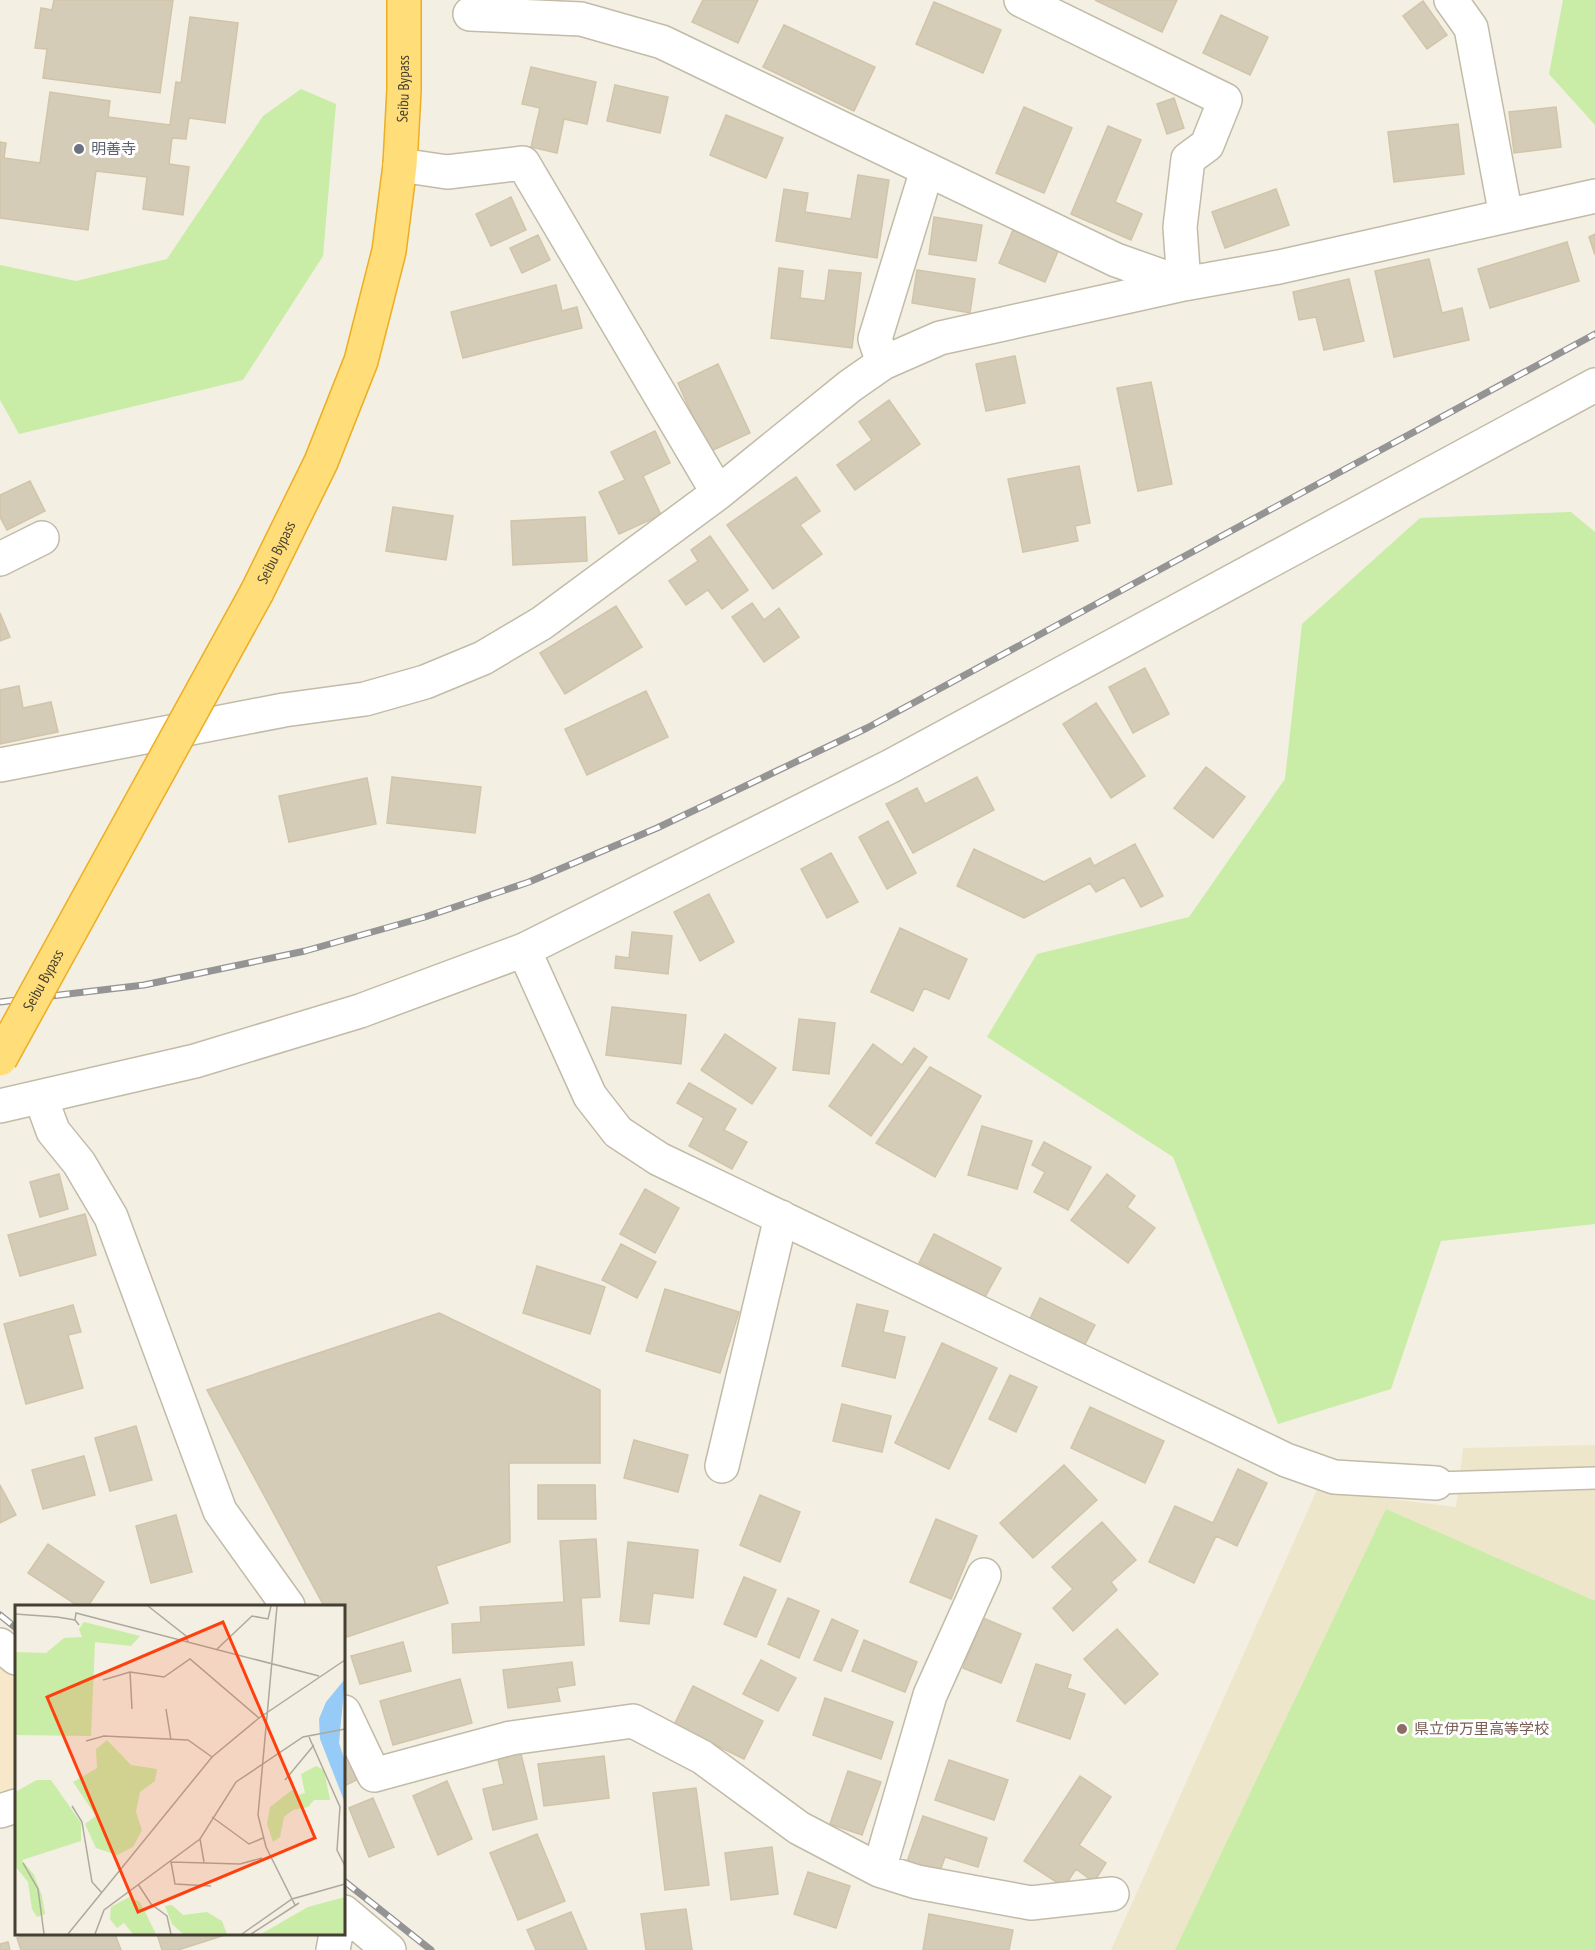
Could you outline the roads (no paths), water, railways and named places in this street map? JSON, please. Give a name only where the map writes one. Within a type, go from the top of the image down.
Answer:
[{"type":"highway","name":"Seibu Bypass","points":[[0,1059],[257,592],[321,462],[361,361],[389,251],[400,165],[404,90],[404,0]]},
{"type":"street","points":[[1021,0],[1225,100],[1207,145],[1188,159],[1180,227],[1184,284]]},
{"type":"street","points":[[1451,0],[1471,28],[1506,216]]},
{"type":"street","points":[[470,14],[581,19],[662,42],[1116,260],[1184,284]]},
{"type":"street","points":[[400,165],[447,172],[523,163],[718,493]]},
{"type":"street","points":[[883,363],[875,339],[927,170]]},
{"type":"street","points":[[0,765],[284,710],[365,699],[425,682],[483,658],[542,623],[718,493],[850,386],[883,363],[940,338],[1184,284],[1279,267],[1595,196]]},
{"type":"street","points":[[0,1106],[195,1061],[360,1011],[524,950],[891,766],[1595,385]]},
{"type":"street","points":[[0,559],[42,538]]},
{"type":"street","points":[[524,950],[590,1096],[618,1132],[658,1159],[1286,1460],[1334,1477],[1436,1483]]},
{"type":"street","points":[[41,1098],[53,1131],[79,1164],[111,1217],[220,1511],[287,1605]]},
{"type":"street","points":[[722,1466],[781,1217]]},
{"type":"street","points":[[879,1870],[930,1695],[984,1575]]},
{"type":"street","points":[[0,1645],[15,1657]]},
{"type":"street","points":[[345,1714],[374,1775],[511,1738],[633,1721],[702,1758],[799,1828],[879,1870],[917,1882],[1031,1903],[1112,1894]]},
{"type":"street","points":[[0,1812],[15,1806]]},
{"type":"street","points":[[345,1913],[389,1950]]},
{"type":"street","points":[[333,1950],[336,1935]]},
{"type":"lane","points":[[1436,1483],[1595,1478]]},
{"type":"railway","points":[[0,1002],[144,985],[305,951],[425,917],[529,882],[657,828],[867,728],[1595,334]]},
{"type":"railway","points":[[0,1615],[15,1627]]},
{"type":"railway","points":[[345,1882],[431,1950]]},
{"type":"place","name":"明善寺","points":[[79,149]]},
{"type":"place","name":"県立伊万里高等学校","points":[[1402,1729]]}]
